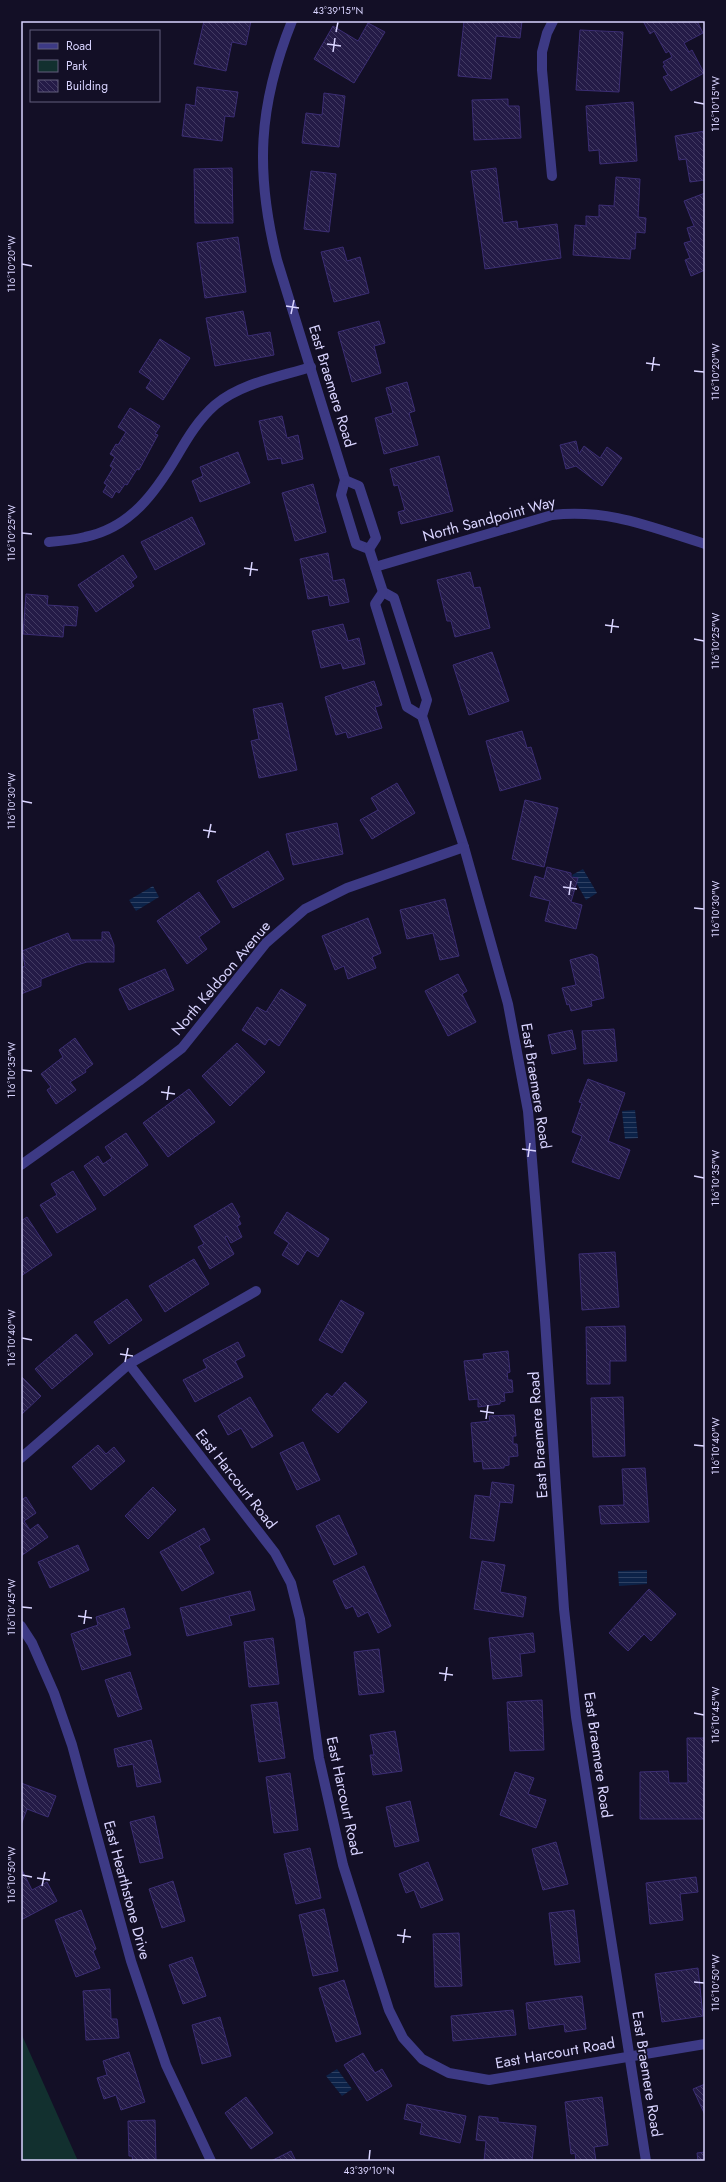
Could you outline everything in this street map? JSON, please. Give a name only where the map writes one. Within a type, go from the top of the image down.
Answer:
[{"type":"street","name":"East Braemere Road","points":[[292,21],[280,52],[270,89],[264,128],[263,186],[268,224],[277,260],[345,480],[341,495],[356,544],[369,549],[383,592],[394,598],[426,700],[422,716],[464,847],[508,1004],[528,1111],[545,1320],[564,1609],[576,1717],[646,2161]]},
{"type":"street","points":[[552,21],[542,52],[542,70],[552,176]]},
{"type":"street","points":[[49,542],[86,537],[119,523],[148,500],[160,484],[202,418],[216,405],[231,394],[248,386],[311,367]]},
{"type":"street","points":[[345,480],[359,486],[376,538],[369,549]]},
{"type":"street","name":"North Sandpoint Way","points":[[375,567],[545,517],[574,513],[619,517],[705,544]]},
{"type":"street","points":[[383,592],[375,604],[407,707],[422,716]]},
{"type":"street","name":"North Keldoon Avenue","points":[[21,1164],[139,1081],[182,1048],[266,943],[305,910],[347,888],[464,847]]},
{"type":"street","points":[[21,1458],[129,1364],[256,1291]]},
{"type":"street","name":"East Harcourt Road","points":[[129,1364],[275,1553],[291,1583],[300,1619],[319,1758],[343,1865],[389,2010],[403,2038],[422,2059],[448,2073],[490,2080],[705,2044]]},
{"type":"street","name":"East Hearthstone Drive","points":[[21,1626],[32,1643],[54,1693],[72,1745],[131,1961],[166,2065],[211,2161]]},
{"type":"green space","points":[[21,2033],[78,2161],[21,2161]]},
{"type":"water","points":[[583,869],[597,893],[586,900],[572,875]]},
{"type":"water","points":[[153,886],[159,897],[136,911],[129,900]]},
{"type":"water","points":[[635,1110],[638,1138],[625,1139],[622,1111]]},
{"type":"water","points":[[647,1570],[647,1584],[619,1586],[618,1571]]},
{"type":"water","points":[[337,2069],[352,2089],[342,2096],[326,2076]]},
{"type":"building","points":[[204,21],[251,21],[246,45],[232,42],[226,71],[194,64]]},
{"type":"building","points":[[464,21],[522,21],[520,38],[496,36],[491,79],[458,76]]},
{"type":"building","points":[[643,21],[697,21],[703,33],[684,43],[689,52],[692,50],[704,73],[671,91],[663,77],[668,75],[663,66],[665,65],[663,62],[672,57],[669,51],[666,53],[654,31],[650,34]]},
{"type":"building","points":[[368,23],[385,32],[354,83],[314,59],[333,26],[358,41]]},
{"type":"building","points":[[580,30],[623,32],[619,92],[576,90]]},
{"type":"building","points":[[197,87],[238,92],[234,117],[225,116],[222,141],[182,136],[186,104],[195,106]]},
{"type":"building","points":[[324,93],[345,96],[339,147],[302,143],[306,113],[322,115]]},
{"type":"building","points":[[508,99],[508,106],[519,106],[521,138],[474,140],[472,100]]},
{"type":"building","points":[[633,102],[637,161],[600,164],[599,150],[589,151],[586,106]]},
{"type":"building","points":[[705,131],[705,180],[690,182],[686,159],[679,160],[675,136]]},
{"type":"building","points":[[232,168],[233,223],[195,223],[194,169]]},
{"type":"building","points":[[496,168],[503,223],[517,221],[518,229],[557,224],[561,258],[485,269],[471,171]]},
{"type":"building","points":[[311,171],[336,174],[329,232],[304,229]]},
{"type":"building","points":[[616,177],[640,179],[638,217],[646,218],[645,233],[636,232],[635,249],[631,249],[630,259],[573,255],[575,225],[586,226],[586,216],[599,217],[599,205],[614,206]]},
{"type":"building","points":[[705,193],[705,270],[691,276],[685,260],[690,258],[684,243],[691,241],[687,228],[694,226],[684,201]]},
{"type":"building","points":[[238,237],[246,292],[205,298],[197,243]]},
{"type":"building","points":[[343,247],[347,261],[360,257],[369,293],[334,302],[321,252]]},
{"type":"building","points":[[243,311],[248,336],[270,332],[274,355],[215,366],[206,318]]},
{"type":"building","points":[[379,321],[385,343],[374,346],[381,373],[352,382],[338,332]]},
{"type":"building","points":[[160,339],[190,358],[163,400],[146,388],[151,380],[139,372]]},
{"type":"building","points":[[407,382],[415,411],[409,413],[418,445],[384,454],[375,418],[393,413],[386,388]]},
{"type":"building","points":[[130,408],[160,426],[155,434],[158,435],[139,470],[137,469],[127,485],[125,484],[119,493],[116,491],[112,498],[103,492],[107,485],[104,483],[113,468],[110,466],[115,457],[110,454],[126,432],[118,427]]},
{"type":"building","points":[[282,416],[287,438],[298,435],[303,459],[282,464],[281,458],[268,460],[259,421]]},
{"type":"building","points":[[576,441],[579,454],[584,446],[600,458],[607,447],[622,458],[602,486],[576,466],[566,469],[560,445]]},
{"type":"building","points":[[238,452],[250,483],[200,502],[192,481],[203,476],[200,467]]},
{"type":"building","points":[[439,456],[453,511],[401,524],[398,512],[405,510],[398,485],[394,486],[390,469]]},
{"type":"building","points":[[313,484],[326,532],[295,541],[282,493]]},
{"type":"building","points":[[192,517],[205,544],[155,570],[141,542]]},
{"type":"building","points":[[328,553],[333,581],[344,579],[349,602],[330,606],[328,595],[308,599],[300,559]]},
{"type":"building","points":[[123,555],[137,577],[131,582],[134,586],[96,612],[78,585]]},
{"type":"building","points":[[470,572],[474,588],[480,587],[490,628],[455,637],[451,621],[447,621],[437,580]]},
{"type":"building","points":[[26,594],[48,596],[47,605],[78,607],[76,626],[64,625],[63,637],[23,634]]},
{"type":"building","points":[[343,624],[348,641],[359,638],[365,664],[343,669],[341,663],[321,668],[312,631]]},
{"type":"building","points":[[492,652],[509,701],[469,715],[453,665]]},
{"type":"building","points":[[374,681],[382,705],[375,707],[382,728],[348,738],[346,732],[336,735],[325,697]]},
{"type":"building","points":[[282,703],[297,770],[259,778],[251,741],[259,739],[253,709]]},
{"type":"building","points":[[522,731],[527,748],[531,747],[541,779],[500,791],[486,741]]},
{"type":"building","points":[[397,783],[415,813],[372,839],[360,820],[378,810],[371,798]]},
{"type":"building","points":[[525,800],[558,808],[544,867],[512,859]]},
{"type":"building","points":[[337,823],[343,854],[293,865],[286,834]]},
{"type":"building","points":[[268,851],[284,879],[233,908],[217,881]]},
{"type":"building","points":[[547,867],[571,873],[571,877],[578,878],[571,902],[582,905],[576,929],[545,921],[550,901],[530,896],[535,876],[544,879]]},
{"type":"building","points":[[199,892],[220,922],[199,937],[207,949],[187,964],[157,921]]},
{"type":"building","points":[[445,899],[459,956],[440,960],[433,933],[407,939],[400,910]]},
{"type":"building","points":[[368,918],[381,953],[372,957],[376,968],[348,979],[344,966],[335,970],[322,936]]},
{"type":"building","points":[[102,932],[109,932],[114,945],[114,962],[87,962],[77,965],[41,979],[41,986],[21,994],[21,968],[25,966],[22,951],[68,933],[71,940],[102,940]]},
{"type":"building","points":[[592,954],[597,957],[604,998],[591,1001],[592,1006],[571,1011],[569,1004],[567,1005],[562,988],[576,985],[570,960]]},
{"type":"building","points":[[165,969],[174,990],[129,1010],[119,989]]},
{"type":"building","points":[[458,974],[467,991],[462,994],[476,1022],[448,1036],[425,991]]},
{"type":"building","points":[[281,989],[306,1005],[279,1046],[269,1039],[265,1045],[242,1030],[257,1007],[266,1012]]},
{"type":"building","points":[[614,1029],[617,1061],[584,1064],[582,1031]]},
{"type":"building","points":[[572,1030],[576,1049],[552,1054],[548,1035]]},
{"type":"building","points":[[75,1038],[93,1064],[85,1070],[86,1072],[70,1082],[76,1090],[56,1104],[47,1090],[51,1087],[41,1074],[63,1057],[59,1050]]},
{"type":"building","points":[[237,1043],[265,1072],[230,1106],[202,1076]]},
{"type":"building","points":[[588,1079],[625,1093],[608,1141],[630,1150],[619,1179],[572,1162],[582,1136],[572,1132],[582,1103],[579,1102]]},
{"type":"building","points":[[189,1089],[215,1122],[168,1157],[143,1123]]},
{"type":"building","points":[[126,1133],[148,1165],[104,1196],[84,1166],[98,1156],[103,1164],[112,1158],[105,1147]]},
{"type":"building","points":[[73,1171],[96,1209],[57,1233],[40,1205],[57,1195],[51,1184]]},
{"type":"building","points":[[232,1203],[240,1217],[238,1218],[241,1224],[237,1226],[242,1237],[231,1243],[227,1236],[225,1237],[234,1254],[210,1269],[198,1247],[204,1244],[194,1226]]},
{"type":"building","points":[[287,1212],[329,1239],[318,1257],[307,1250],[298,1265],[282,1255],[289,1243],[274,1233]]},
{"type":"building","points":[[27,1217],[52,1255],[21,1276],[21,1221]]},
{"type":"building","points":[[615,1252],[619,1307],[582,1310],[579,1254]]},
{"type":"building","points":[[194,1259],[209,1284],[165,1312],[149,1286]]},
{"type":"building","points":[[127,1299],[142,1320],[109,1344],[94,1322]]},
{"type":"building","points":[[341,1300],[364,1313],[342,1353],[319,1340]]},
{"type":"building","points":[[625,1326],[626,1361],[610,1361],[610,1384],[587,1384],[586,1327]]},
{"type":"building","points":[[76,1334],[93,1354],[52,1389],[35,1369]]},
{"type":"building","points":[[238,1342],[245,1356],[235,1361],[243,1377],[195,1402],[183,1380],[207,1368],[203,1360]]},
{"type":"building","points":[[508,1351],[510,1372],[507,1373],[508,1380],[512,1380],[513,1392],[504,1393],[505,1401],[500,1402],[500,1404],[478,1407],[478,1399],[469,1400],[464,1361],[484,1359],[483,1354]]},
{"type":"building","points":[[21,1376],[41,1396],[21,1415]]},
{"type":"building","points":[[345,1382],[367,1402],[338,1433],[312,1410],[327,1393],[332,1397]]},
{"type":"building","points":[[250,1397],[273,1436],[252,1448],[241,1428],[228,1435],[218,1416]]},
{"type":"building","points":[[623,1397],[625,1456],[593,1457],[591,1398]]},
{"type":"building","points":[[514,1415],[516,1436],[513,1436],[513,1444],[517,1444],[518,1456],[509,1457],[509,1465],[504,1466],[504,1468],[483,1469],[482,1461],[474,1462],[471,1423],[490,1421],[489,1416]]},
{"type":"building","points":[[303,1442],[320,1480],[297,1490],[280,1453]]},
{"type":"building","points":[[98,1445],[106,1454],[114,1447],[125,1461],[91,1490],[72,1467]]},
{"type":"building","points":[[645,1468],[649,1522],[601,1524],[599,1506],[624,1505],[622,1469]]},
{"type":"building","points":[[492,1482],[514,1485],[512,1503],[500,1502],[494,1541],[470,1538],[475,1495],[490,1497]]},
{"type":"building","points":[[153,1487],[176,1510],[148,1539],[125,1516]]},
{"type":"building","points":[[26,1497],[36,1513],[24,1521],[30,1530],[38,1524],[48,1537],[21,1556],[21,1500]]},
{"type":"building","points":[[339,1515],[357,1554],[334,1565],[316,1526]]},
{"type":"building","points":[[204,1528],[210,1540],[199,1546],[214,1573],[182,1591],[160,1552]]},
{"type":"building","points":[[78,1545],[89,1570],[50,1588],[38,1562]]},
{"type":"building","points":[[482,1561],[505,1565],[500,1592],[526,1597],[523,1617],[474,1609]]},
{"type":"building","points":[[364,1566],[391,1626],[378,1633],[368,1612],[358,1617],[353,1606],[346,1609],[333,1581]]},
{"type":"building","points":[[649,1589],[676,1614],[651,1641],[644,1634],[628,1651],[609,1633]]},
{"type":"building","points":[[250,1591],[255,1610],[229,1616],[232,1625],[187,1636],[180,1608]]},
{"type":"building","points":[[124,1608],[130,1628],[123,1630],[131,1655],[82,1670],[71,1634],[98,1625],[96,1617]]},
{"type":"building","points":[[533,1633],[535,1652],[520,1654],[522,1676],[493,1679],[489,1638]]},
{"type":"building","points":[[273,1638],[279,1684],[249,1687],[244,1642]]},
{"type":"building","points":[[379,1649],[384,1692],[359,1695],[354,1652]]},
{"type":"building","points":[[130,1672],[142,1709],[118,1717],[105,1680]]},
{"type":"building","points":[[542,1700],[544,1750],[510,1751],[507,1702]]},
{"type":"building","points":[[277,1702],[285,1758],[259,1762],[251,1705]]},
{"type":"building","points":[[395,1731],[402,1771],[373,1775],[370,1755],[374,1755],[370,1735]]},
{"type":"building","points":[[687,1738],[705,1738],[705,1819],[640,1819],[640,1772],[668,1771],[669,1783],[688,1783]]},
{"type":"building","points":[[151,1740],[161,1782],[137,1787],[133,1764],[118,1767],[114,1749]]},
{"type":"building","points":[[515,1772],[534,1778],[528,1794],[546,1800],[536,1828],[500,1815]]},
{"type":"building","points":[[290,1773],[298,1830],[274,1833],[266,1777]]},
{"type":"building","points":[[21,1783],[56,1796],[48,1817],[27,1809],[21,1825]]},
{"type":"building","points":[[410,1801],[419,1841],[395,1847],[386,1807]]},
{"type":"building","points":[[154,1816],[163,1858],[140,1863],[130,1822]]},
{"type":"building","points":[[556,1842],[568,1884],[543,1890],[532,1849]]},
{"type":"building","points":[[310,1848],[321,1898],[296,1904],[284,1854]]},
{"type":"building","points":[[428,1862],[443,1900],[421,1908],[414,1890],[406,1893],[399,1874]]},
{"type":"building","points":[[21,1868],[32,1890],[47,1882],[57,1901],[21,1920]]},
{"type":"building","points":[[696,1877],[698,1892],[680,1894],[683,1920],[650,1924],[646,1883]]},
{"type":"building","points":[[173,1881],[185,1921],[162,1928],[149,1889]]},
{"type":"building","points":[[324,1909],[338,1971],[313,1976],[299,1915]]},
{"type":"building","points":[[81,1910],[96,1949],[93,1951],[100,1968],[76,1977],[55,1920]]},
{"type":"building","points":[[574,1910],[580,1962],[555,1965],[549,1913]]},
{"type":"building","points":[[459,1933],[462,1986],[435,1987],[433,1934]]},
{"type":"building","points":[[192,1957],[206,1996],[183,2004],[169,1965]]},
{"type":"building","points":[[698,1968],[703,2016],[662,2022],[655,1974]]},
{"type":"building","points":[[344,1980],[361,2034],[336,2042],[319,1988]]},
{"type":"building","points":[[110,1989],[111,2019],[117,2019],[119,2038],[86,2040],[83,1991]]},
{"type":"building","points":[[582,1996],[586,2029],[565,2032],[564,2024],[529,2029],[526,2003]]},
{"type":"building","points":[[513,2010],[516,2035],[453,2041],[451,2016]]},
{"type":"building","points":[[220,2017],[231,2056],[202,2064],[192,2025]]},
{"type":"building","points":[[129,2052],[145,2102],[121,2110],[116,2095],[104,2099],[97,2078],[107,2075],[103,2061]]},
{"type":"building","points":[[363,2053],[375,2073],[382,2069],[392,2086],[367,2101],[344,2065]]},
{"type":"building","points":[[705,2084],[705,2115],[693,2089]]},
{"type":"building","points":[[246,2097],[273,2133],[251,2149],[225,2113]]},
{"type":"building","points":[[602,2097],[608,2145],[594,2147],[596,2161],[576,2161],[575,2153],[571,2154],[565,2102]]},
{"type":"building","points":[[407,2104],[466,2116],[460,2143],[420,2134],[422,2123],[404,2119]]},
{"type":"building","points":[[479,2116],[498,2118],[498,2122],[536,2126],[532,2161],[484,2161],[486,2141],[476,2140]]},
{"type":"building","points":[[155,2120],[156,2161],[133,2161],[132,2156],[129,2156],[128,2121]]},
{"type":"building","points":[[291,2151],[296,2161],[271,2161]]},
{"type":"building","points":[[705,2152],[705,2161],[698,2161],[697,2153]]}]
